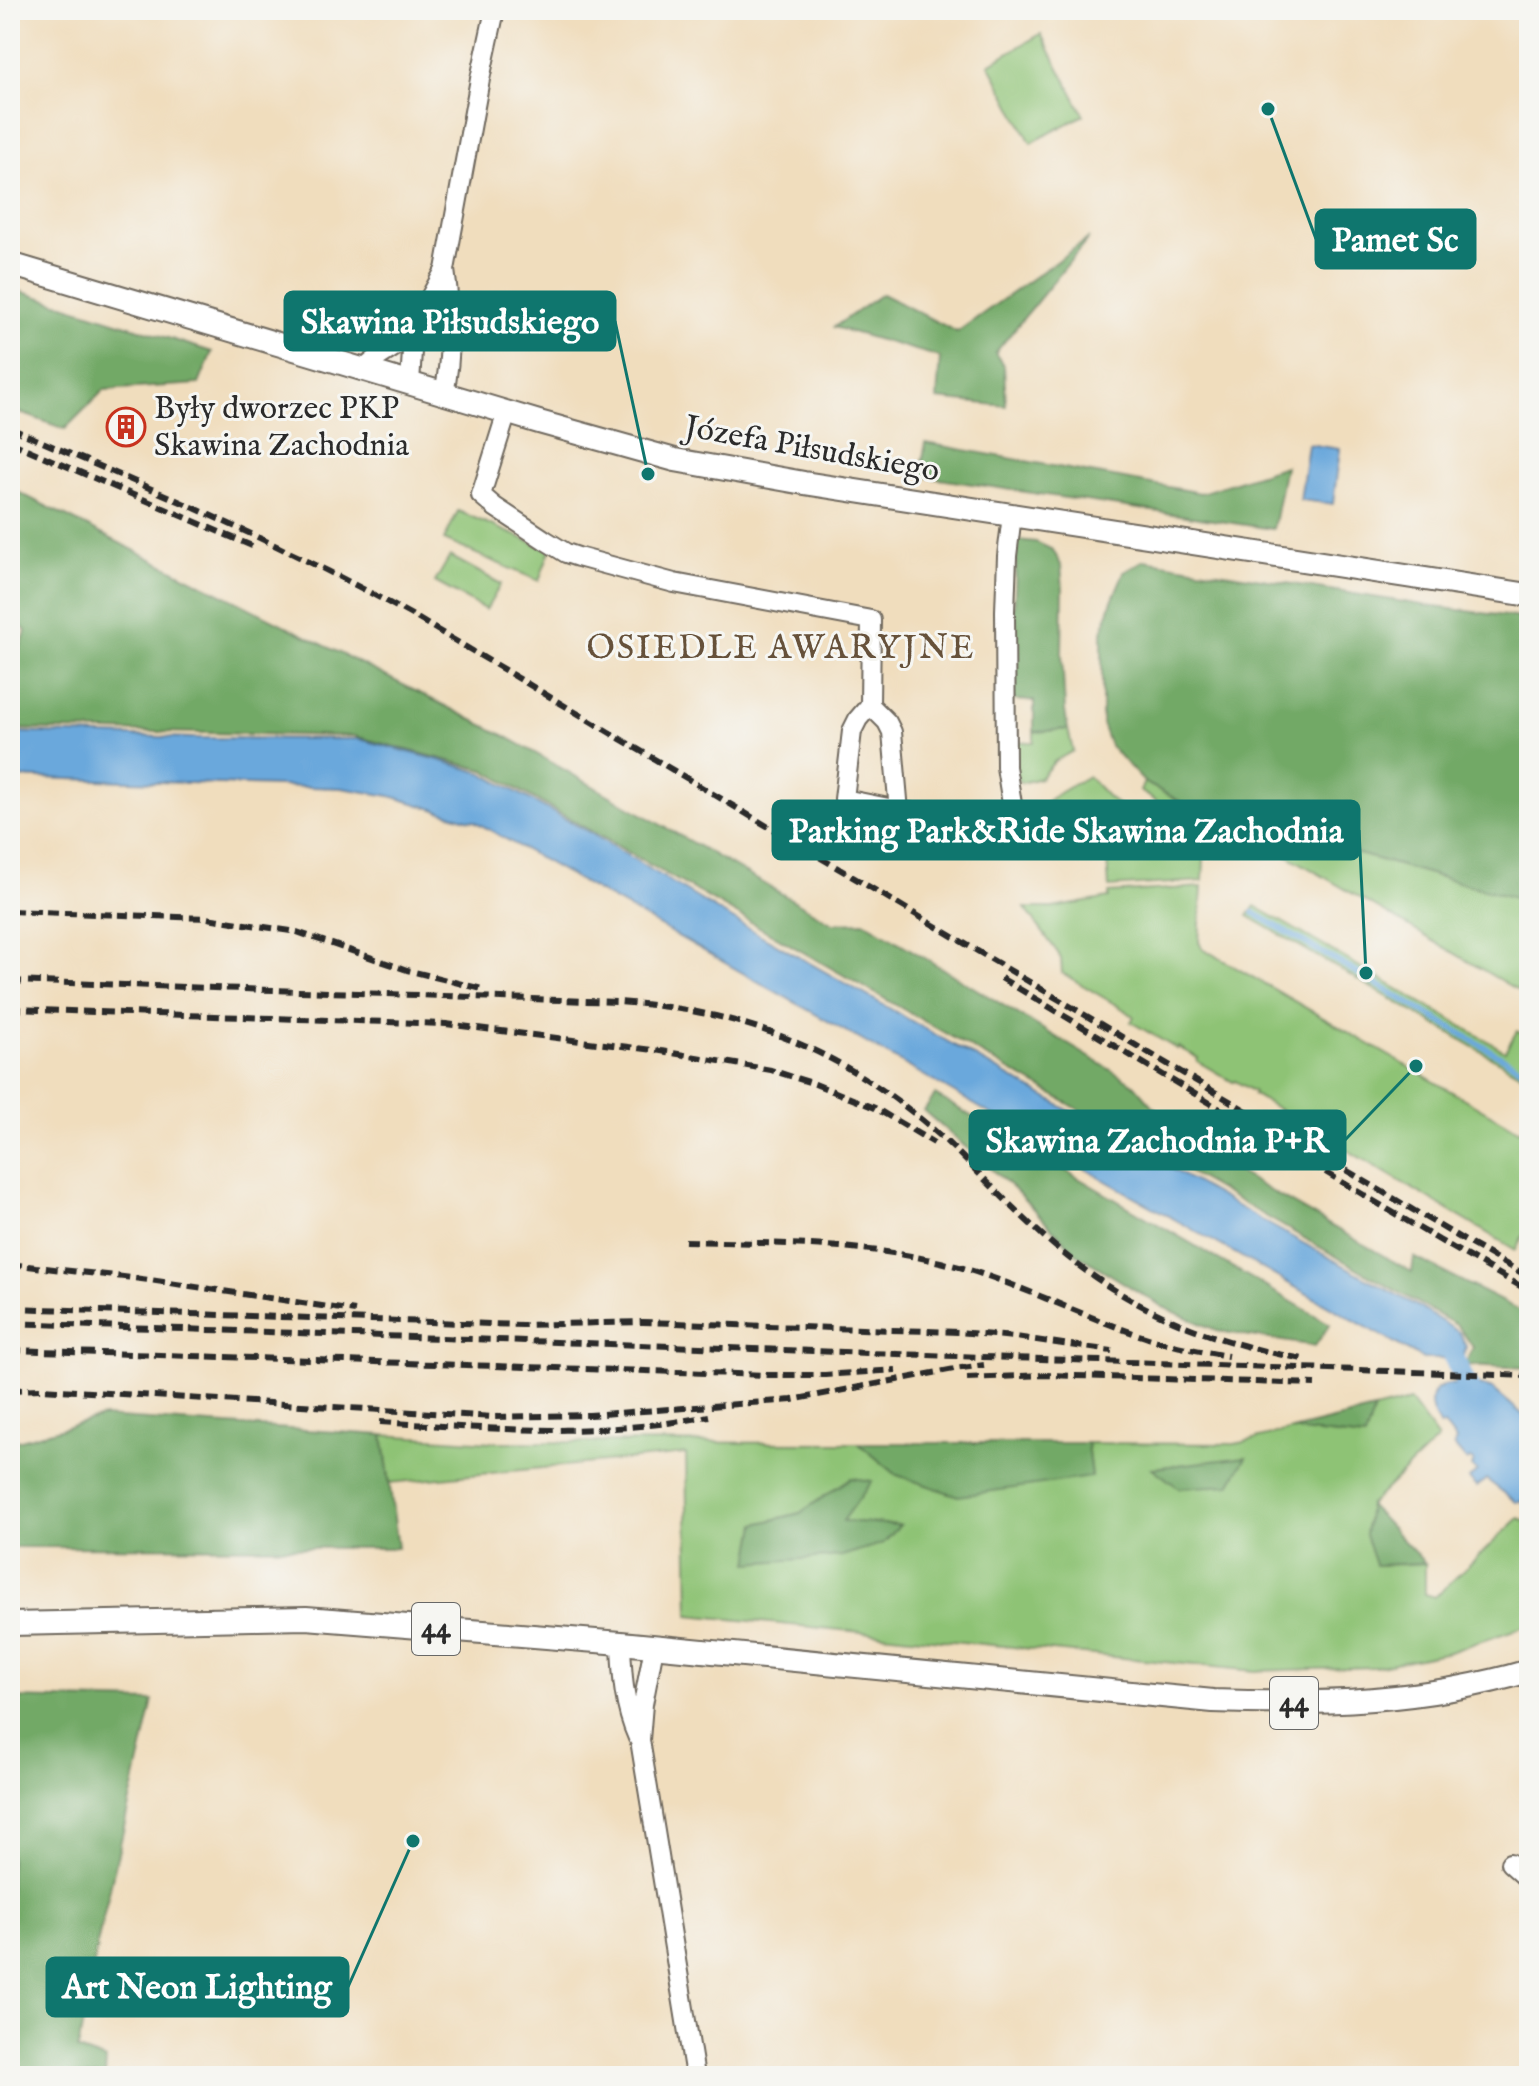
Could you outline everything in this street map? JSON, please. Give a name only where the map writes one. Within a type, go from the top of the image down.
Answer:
[{"type":"main road","name":"Józefa Piłsudskiego","points":[[10,264],[507,412],[705,466],[1529,595]]},
{"type":"main road","name":"44","points":[[10,1624],[306,1618],[621,1643],[1213,1701],[1339,1702],[1425,1694],[1529,1671]]},
{"type":"street","points":[[410,383],[413,335],[445,270],[495,10]]},
{"type":"street","points":[[444,393],[450,365],[451,336],[445,270]]},
{"type":"street","points":[[364,369],[413,335]]},
{"type":"street","points":[[507,412],[481,495],[566,553],[674,583],[871,620],[870,705],[852,731],[844,799],[1017,834],[1006,767],[1005,611],[1012,515]]},
{"type":"street","points":[[870,705],[887,722],[892,732],[899,811]]},
{"type":"street","points":[[621,1643],[625,1701],[630,1721],[640,1740]]},
{"type":"street","points":[[654,1647],[640,1740],[695,2076]]},
{"type":"street","points":[[1510,1863],[1529,1880]]},
{"type":"green space","points":[[1041,34],[1084,115],[1031,143],[989,64]]},
{"type":"green space","points":[[1089,238],[995,353],[1004,366],[1006,406],[937,399],[940,357],[834,327],[882,294],[957,332]]},
{"type":"green space","points":[[10,288],[212,352],[199,384],[104,390],[65,429],[10,409]]},
{"type":"green space","points":[[926,443],[1201,493],[1285,466],[1273,529],[919,476]]},
{"type":"green space","points":[[10,488],[505,736],[833,923],[865,922],[1134,1084],[1185,1142],[1412,1272],[1414,1257],[1529,1315],[1529,1368],[1465,1365],[1473,1347],[1458,1326],[484,770],[354,736],[10,729],[10,678],[26,631],[10,614]]},
{"type":"green space","points":[[458,511],[550,550],[539,581],[444,540]]},
{"type":"green space","points":[[1017,540],[1036,542],[1053,550],[1061,565],[1062,654],[1068,729],[1034,732],[1034,701],[1013,700]]},
{"type":"green space","points":[[450,556],[501,584],[486,610],[435,582]]},
{"type":"green space","points":[[1144,560],[1529,619],[1529,902],[1334,847],[1207,816],[1144,782],[1110,746],[1102,724],[1102,632],[1124,572]]},
{"type":"green space","points":[[1068,729],[1073,751],[1055,761],[1040,778],[1021,783],[1014,774],[1013,742],[1034,742],[1034,732]]},
{"type":"green space","points":[[1088,776],[1135,818],[1202,856],[1203,881],[1109,887],[1103,806],[1029,815]]},
{"type":"green space","points":[[1144,782],[1207,816],[1334,847],[1529,902],[1529,997],[1256,837],[1249,848],[1229,836],[1224,843],[1140,791]]},
{"type":"green space","points":[[1202,887],[1199,942],[1202,948],[1520,1131],[1524,1125],[1529,1127],[1529,1224],[1516,1250],[1197,1061],[1198,1058],[1131,1022],[1134,1017],[1128,1012],[1062,973],[1058,953],[1025,908],[1053,908],[1109,898],[1109,893]]},
{"type":"green space","points":[[1255,906],[1505,1051],[1517,1031],[1529,1038],[1529,1079],[1248,916]]},
{"type":"green space","points":[[935,1095],[1330,1324],[1315,1346],[1218,1331],[1163,1307],[1077,1254],[1014,1189],[924,1111]]},
{"type":"green space","points":[[1410,1401],[1438,1439],[1369,1505],[1375,1565],[1425,1563],[1425,1594],[1435,1597],[1519,1518],[1529,1523],[1529,1625],[1449,1652],[1375,1667],[1255,1671],[689,1615],[686,1454],[390,1483],[383,1435],[493,1442],[858,1443],[897,1475],[1091,1477],[1087,1443],[1235,1444],[1292,1430],[1364,1438],[1374,1410]],"holes":[[[851,1478],[871,1482],[842,1521],[898,1525],[756,1524],[800,1513]]]},
{"type":"green space","points":[[1374,1410],[1365,1438],[1292,1430]]},
{"type":"green space","points":[[102,1417],[383,1435],[398,1548],[10,1547],[10,1443]]},
{"type":"green space","points":[[858,1443],[1087,1443],[1091,1477],[958,1496],[897,1475]]},
{"type":"green space","points":[[1246,1457],[1230,1485],[1179,1488],[1152,1468]]},
{"type":"green space","points":[[851,1478],[872,1481],[843,1521],[900,1525],[884,1543],[842,1556],[749,1563],[756,1524],[800,1513]]},
{"type":"green space","points":[[1369,1505],[1425,1563],[1375,1565],[1365,1535]]},
{"type":"green space","points":[[10,1698],[153,1701],[98,1940],[78,2050],[106,2060],[105,2076],[10,2076]]},
{"type":"water","points":[[1308,444],[1340,449],[1333,504],[1300,500]]},
{"type":"water","points":[[10,732],[359,739],[482,773],[587,831],[727,916],[1419,1307],[1460,1333],[1466,1347],[1464,1354],[1460,1359],[1424,1359],[1409,1351],[474,821],[390,796],[341,788],[10,777]]},
{"type":"water","points":[[1448,1384],[1479,1385],[1493,1389],[1529,1420],[1529,1506],[1522,1501],[1516,1502],[1486,1479],[1477,1487],[1469,1479],[1477,1471],[1472,1467],[1474,1461],[1467,1461],[1454,1446],[1456,1441],[1444,1425],[1440,1427],[1432,1408],[1435,1391]]},
{"type":"waterway","points":[[1254,913],[1529,1073]]},
{"type":"waterway","points":[[1443,1337],[1479,1408]]},
{"type":"railway","points":[[10,428],[267,541],[417,618],[1529,1277]]},
{"type":"railway","points":[[10,442],[252,546]]},
{"type":"railway","points":[[10,911],[207,918],[297,932],[407,970],[482,989]]},
{"type":"railway","points":[[1001,978],[1529,1291]]},
{"type":"railway","points":[[10,981],[618,1002],[710,1015],[754,1027],[795,1042],[874,1084],[947,1142],[1063,1253],[1128,1298],[1200,1332],[1303,1359]]},
{"type":"railway","points":[[10,1009],[446,1024],[661,1051],[771,1070],[815,1084],[875,1108],[934,1143]]},
{"type":"railway","points":[[685,1241],[825,1246],[929,1259],[985,1275],[1150,1339],[1228,1356]]},
{"type":"railway","points":[[10,1264],[150,1280],[355,1311]]},
{"type":"railway","points":[[10,1308],[522,1325],[643,1322],[958,1332],[1112,1351]]},
{"type":"railway","points":[[10,1323],[1529,1376]]},
{"type":"railway","points":[[10,1350],[768,1375],[896,1370]]},
{"type":"railway","points":[[10,1390],[42,1389],[495,1417],[589,1415],[792,1400],[984,1365]]},
{"type":"railway","points":[[967,1378],[1046,1375],[1315,1384]]},
{"type":"railway","points":[[380,1422],[545,1430],[627,1427],[709,1416]]},
{"type":"place","name":"Pamet Sc","points":[[1268,109]]},
{"type":"place","name":"Były dworzec PKP Skawina Zachodnia","points":[[126,427]]},
{"type":"place","name":"Skawina Piłsudskiego","points":[[648,474]]},
{"type":"place","name":"Parking Park&Ride Skawina Zachodnia","points":[[1366,973]]},
{"type":"place","name":"Skawina Zachodnia P+R","points":[[1416,1066]]},
{"type":"place","name":"Art Neon Lighting","points":[[413,1841]]},
{"type":"district","name":"OSIEDLE AWARYJNE","points":[[781,648]]}]
